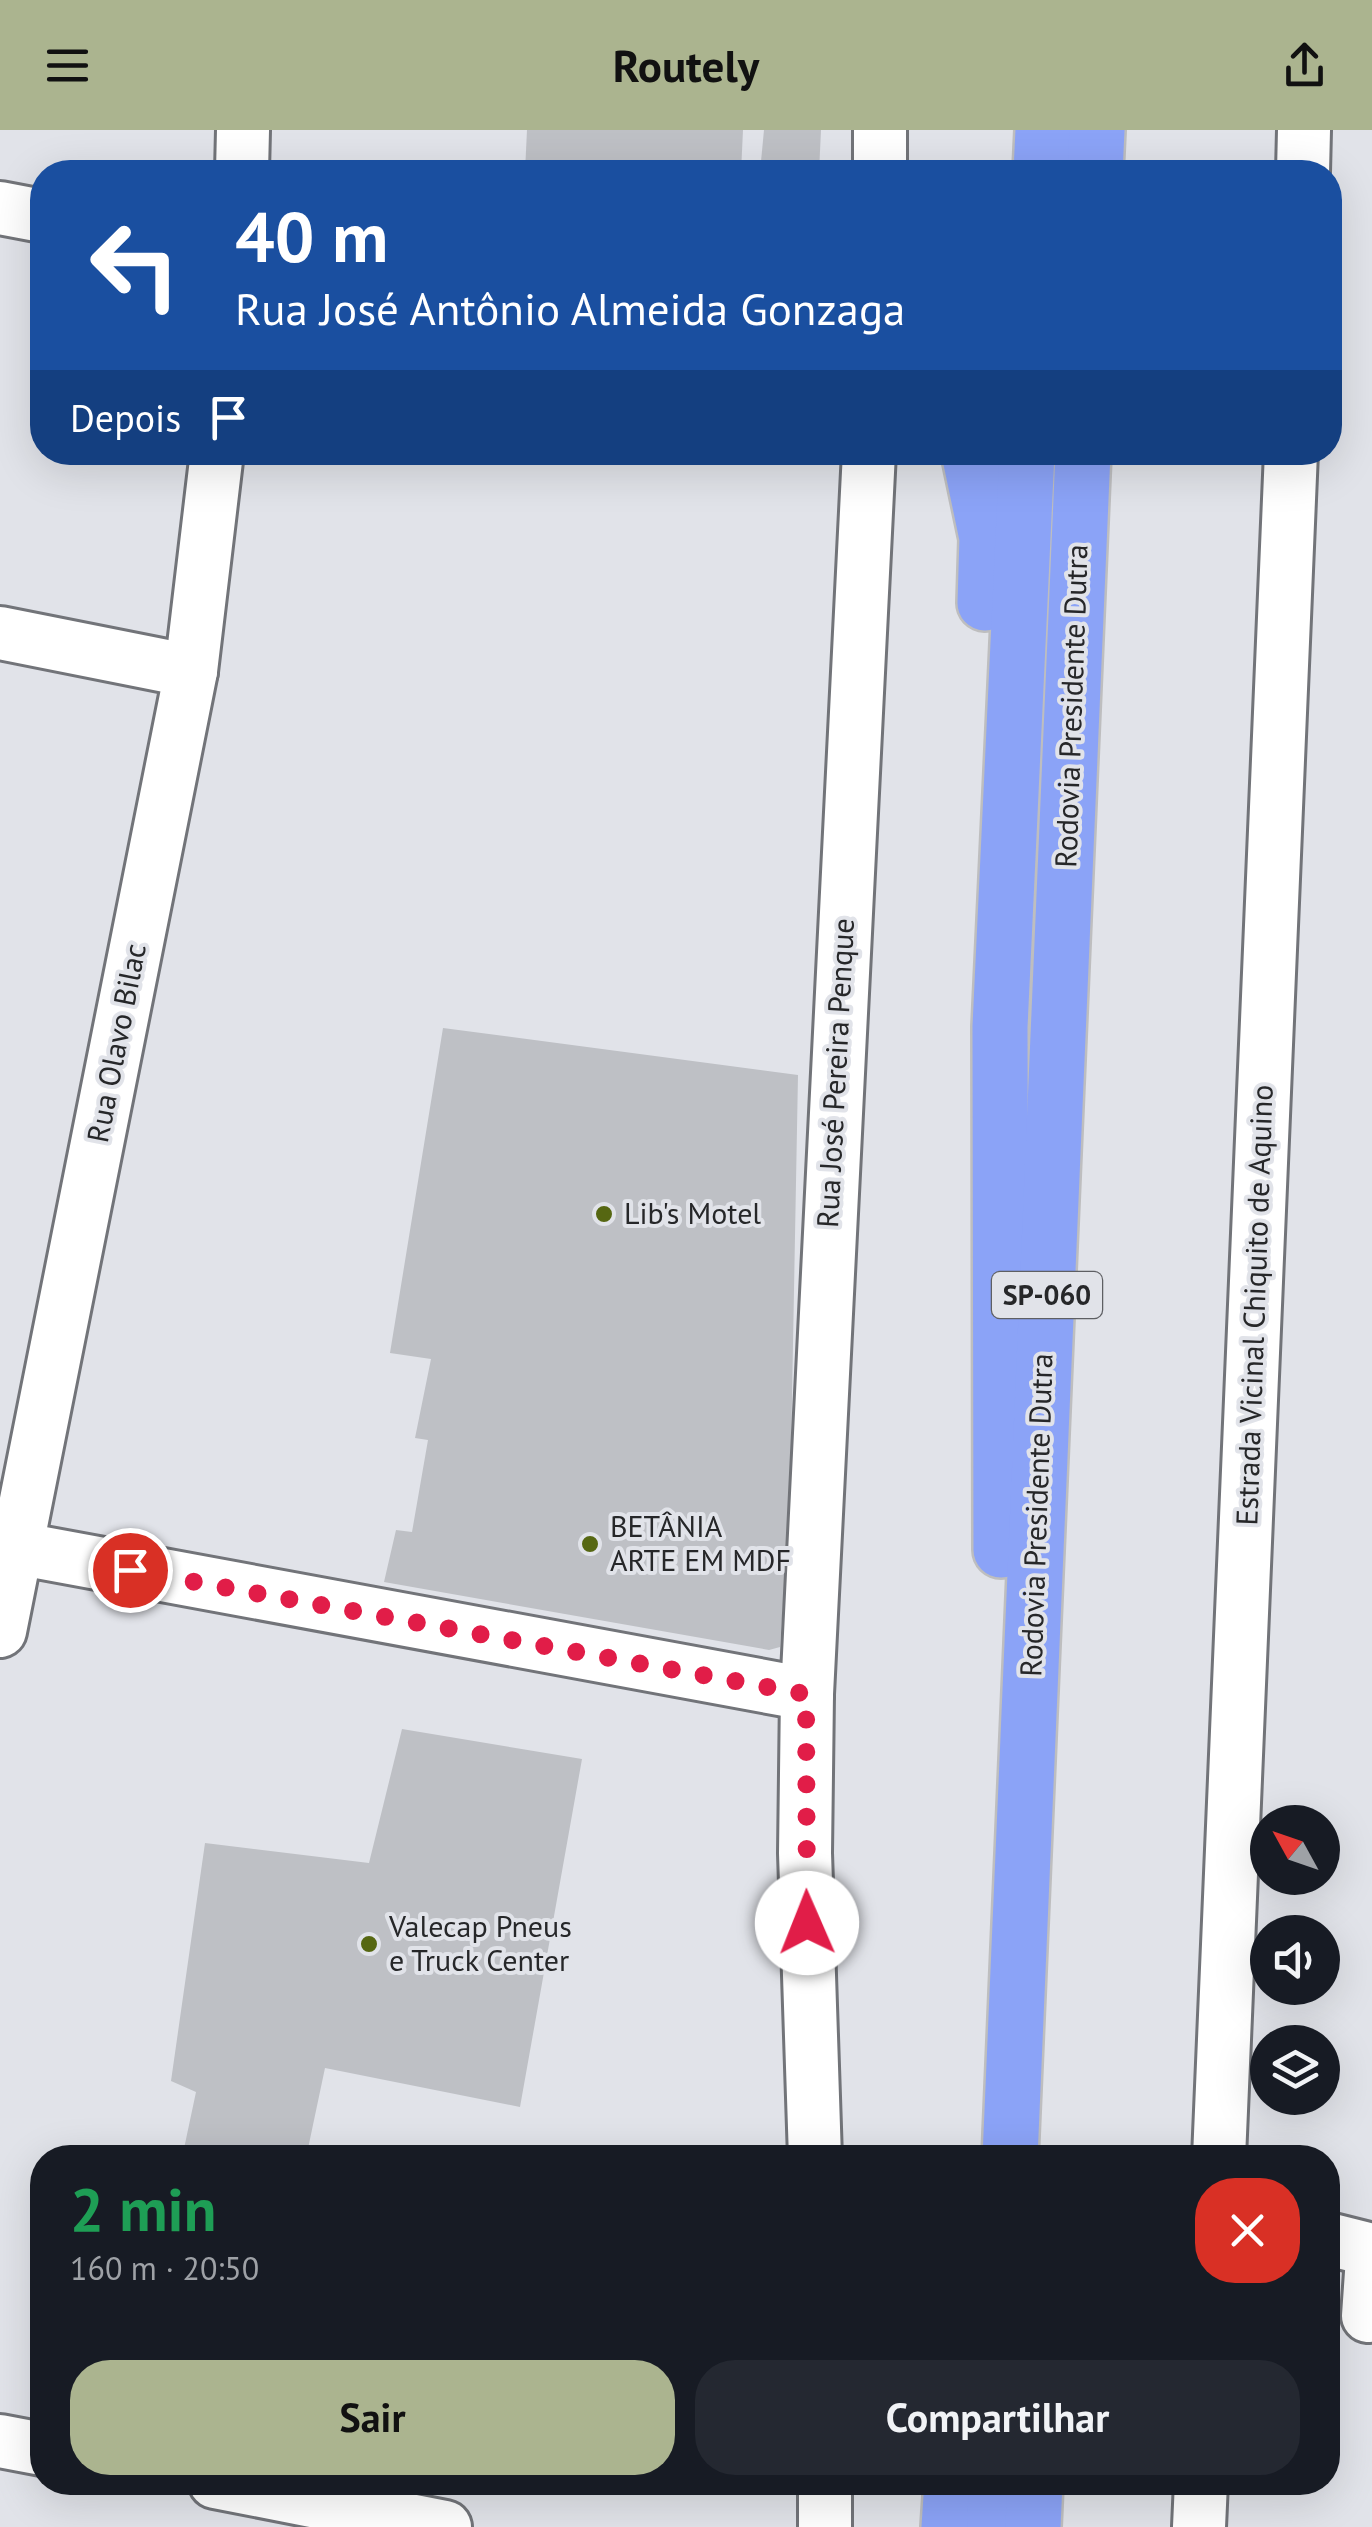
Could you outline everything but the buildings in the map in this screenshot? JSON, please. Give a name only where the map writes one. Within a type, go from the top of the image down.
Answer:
[{"type":"highway","points":[[1042,160],[1043,130]]},
{"type":"highway","points":[[1096,160],[1097,130]]},
{"type":"highway","points":[[972,465],[986,538],[979,910],[1000,1027]]},
{"type":"highway","name":"Rodovia Presidente Dutra","points":[[997,2145],[1000,1027],[1027,465]]},
{"type":"highway","name":"Rodovia Presidente Dutra","points":[[997,2145],[1082,465]]},
{"type":"highway","points":[[949,2527],[951,2495]]},
{"type":"highway","points":[[964,2527],[965,2495]]},
{"type":"highway","points":[[994,2527],[995,2495]]},
{"type":"highway","points":[[1034,2527],[1035,2495]]},
{"type":"street","points":[[242,160],[243,130]]},
{"type":"street","points":[[880,130],[880,160]]},
{"type":"street","points":[[1303,160],[1304,130]]},
{"type":"street","points":[[0,208],[30,214]]},
{"type":"street","name":"Rua Olavo Bilac","points":[[0,1630],[8,1547],[191,670],[215,465]]},
{"type":"street","name":"Rua José Pereira Penque","points":[[806,1694],[868,465]]},
{"type":"street","name":"Estrada Vicinal Chiquito de Aquino","points":[[1220,2145],[1290,465]]},
{"type":"street","points":[[0,633],[191,670]]},
{"type":"street","points":[[8,1547],[806,1694],[806,1870],[815,2145]]},
{"type":"street","points":[[1340,2243],[1372,2250]]},
{"type":"street","points":[[1356,2316],[1372,2258]]},
{"type":"street","points":[[0,2441],[30,2447]]},
{"type":"street","points":[[281,2495],[445,2527]]},
{"type":"street","points":[[825,2495],[825,2527]]},
{"type":"street","points":[[1199,2527],[1200,2495]]},
{"type":"place","name":"Lib's Motel","points":[[604,1214]]},
{"type":"place","name":"BETÂNIA ARTE EM MDF","points":[[590,1544]]},
{"type":"place","name":"Valecap Pneus e Truck Center","points":[[369,1944]]},
{"type":"route","points":[[130,1570],[806,1694],[807,1923]]}]
